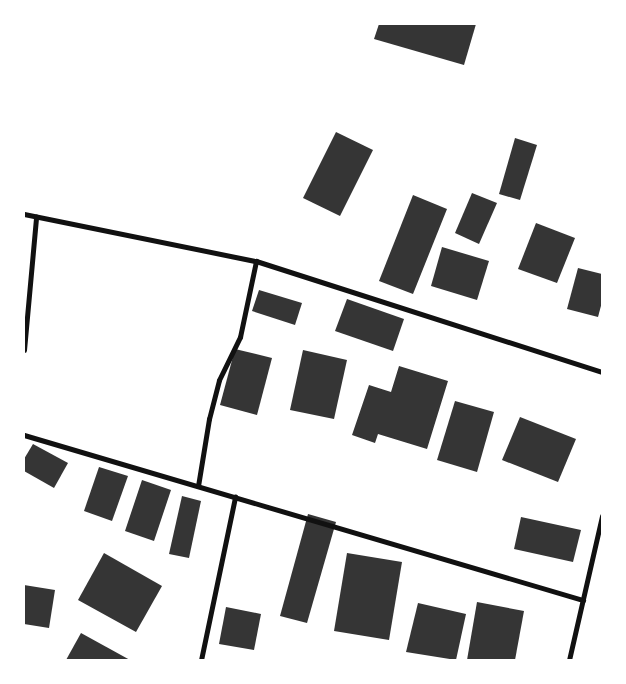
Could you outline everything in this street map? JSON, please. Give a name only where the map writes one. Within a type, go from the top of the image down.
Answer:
[{"type":"street","points":[[24,214],[256,261],[602,372]]},
{"type":"street","points":[[24,350],[36,217]]},
{"type":"street","points":[[198,486],[209,419],[219,380],[240,337],[256,261]]},
{"type":"street","points":[[24,435],[582,600]]},
{"type":"street","points":[[200,660],[236,497]]},
{"type":"street","points":[[568,660],[602,516]]},
{"type":"building","points":[[379,24],[476,24],[464,65],[374,39]]},
{"type":"building","points":[[336,132],[373,150],[340,216],[303,198]]},
{"type":"building","points":[[515,138],[537,145],[520,200],[499,194]]},
{"type":"building","points":[[472,193],[497,203],[479,244],[455,233]]},
{"type":"building","points":[[413,195],[447,209],[413,294],[379,281]]},
{"type":"building","points":[[536,223],[575,238],[557,283],[518,269]]},
{"type":"building","points":[[442,247],[489,261],[477,300],[431,286]]},
{"type":"building","points":[[578,268],[602,274],[602,302],[598,317],[567,309]]},
{"type":"building","points":[[259,290],[302,303],[295,325],[252,311]]},
{"type":"building","points":[[347,299],[404,319],[393,351],[335,331]]},
{"type":"building","points":[[235,349],[272,358],[257,415],[220,405]]},
{"type":"building","points":[[303,350],[347,360],[334,419],[290,410]]},
{"type":"building","points":[[399,366],[448,381],[427,449],[378,434],[375,443],[352,435],[369,385],[391,392]]},
{"type":"building","points":[[455,401],[494,412],[477,472],[437,460]]},
{"type":"building","points":[[520,417],[576,439],[558,482],[502,460]]},
{"type":"building","points":[[33,444],[68,463],[54,488],[24,471],[24,459]]},
{"type":"building","points":[[99,467],[128,476],[112,521],[84,511]]},
{"type":"building","points":[[142,480],[171,490],[154,541],[125,531]]},
{"type":"building","points":[[182,496],[201,501],[189,558],[169,554]]},
{"type":"building","points":[[308,514],[336,522],[307,623],[280,616]]},
{"type":"building","points":[[521,517],[581,530],[573,562],[514,549]]},
{"type":"building","points":[[104,553],[162,586],[136,632],[78,600]]},
{"type":"building","points":[[347,553],[402,562],[389,640],[334,631]]},
{"type":"building","points":[[24,585],[55,590],[49,628],[24,624]]},
{"type":"building","points":[[477,602],[524,611],[515,660],[467,660]]},
{"type":"building","points":[[418,603],[466,614],[456,660],[406,652]]},
{"type":"building","points":[[226,607],[261,614],[254,650],[219,644]]},
{"type":"building","points":[[81,633],[130,660],[66,660]]}]
